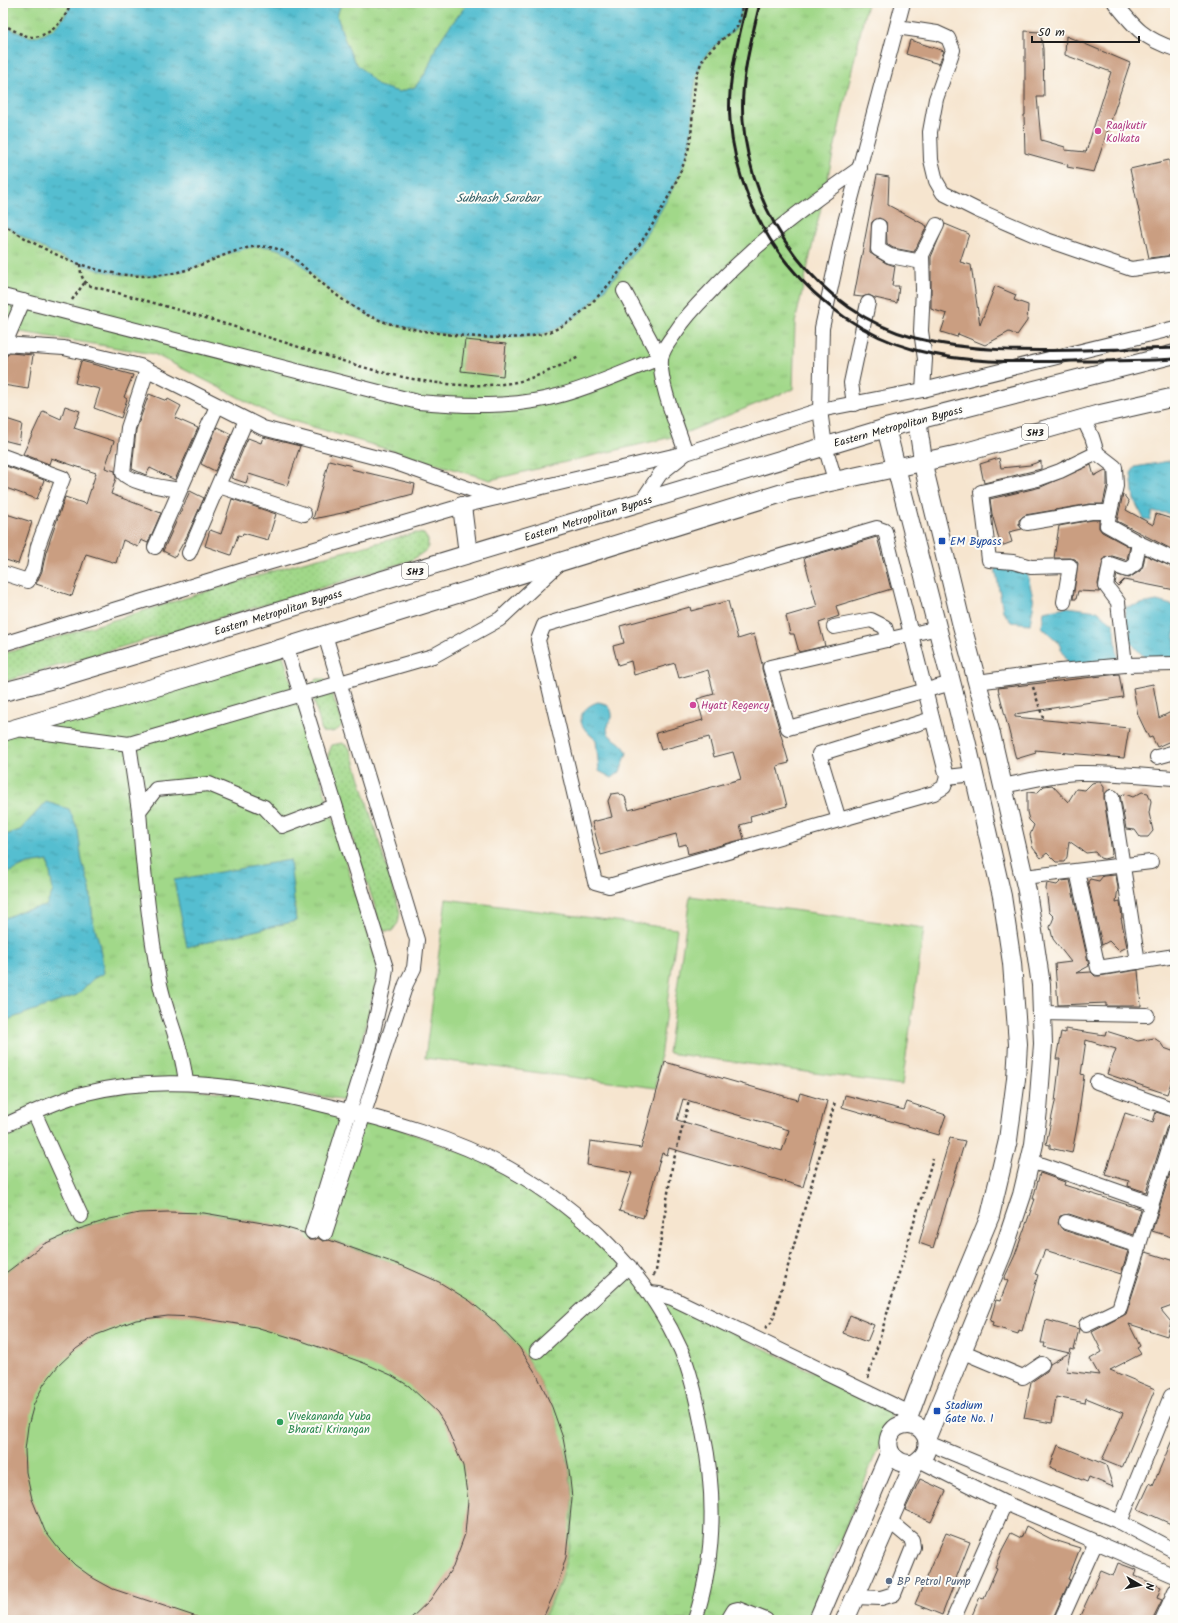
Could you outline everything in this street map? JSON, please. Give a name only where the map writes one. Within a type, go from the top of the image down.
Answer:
[{"type":"main road","name":"Eastern Metropolitan Bypass","points":[[3,692],[65,676],[886,428],[1175,354]]},
{"type":"main road","name":"SH3","points":[[8,730],[286,647],[789,491],[959,454],[1084,418],[1175,397]]},
{"type":"main road","points":[[845,1620],[888,1520],[916,1462],[927,1450],[927,1440],[961,1351],[1013,1224],[1030,1162],[1042,1082],[1043,1060],[1038,960],[1024,877],[1003,786],[925,473],[925,461],[917,420]]},
{"type":"main road","points":[[818,1620],[890,1452],[888,1440],[895,1429],[908,1418],[927,1367],[990,1216],[1008,1140],[1016,1079],[1017,1014],[1012,963],[1002,896],[952,683],[886,428]]},
{"type":"main road","points":[[462,506],[468,554]]},
{"type":"main road","points":[[1012,963],[1038,960]]},
{"type":"main road","points":[[990,1216],[1013,1224]]},
{"type":"main road","points":[[908,1418],[919,1427],[927,1440]]},
{"type":"main road","points":[[890,1452],[900,1462],[916,1462]]},
{"type":"street","points":[[835,480],[825,446],[820,410],[822,328],[845,222],[903,3]]},
{"type":"street","points":[[1114,3],[1132,25],[1154,42],[1175,49]]},
{"type":"street","points":[[897,27],[936,33],[948,38],[953,50],[936,99],[930,132],[931,160],[936,181],[943,193],[1044,240],[1131,269],[1175,263]]},
{"type":"street","points":[[3,296],[418,402],[454,405],[532,402],[558,396],[660,358],[683,321],[729,271],[791,217],[860,168]]},
{"type":"street","points":[[923,390],[925,359],[921,331],[923,289],[922,254],[936,225]]},
{"type":"street","points":[[879,226],[878,249],[890,256],[922,262]]},
{"type":"street","points":[[624,291],[660,358],[662,378],[686,453]]},
{"type":"street","points":[[3,348],[3,344],[23,301]]},
{"type":"street","points":[[854,404],[851,383],[868,303]]},
{"type":"street","points":[[3,644],[247,569],[462,506],[686,453],[820,410],[923,390],[1175,328]]},
{"type":"street","points":[[3,344],[64,348],[140,366],[263,428],[393,462],[495,498]]},
{"type":"street","points":[[146,370],[128,428],[122,473],[126,478],[135,481],[179,490]]},
{"type":"street","points":[[155,547],[217,406]]},
{"type":"street","points":[[1084,418],[1097,453],[1115,467],[1116,486],[1106,525],[1140,544],[1175,560]]},
{"type":"street","points":[[189,553],[246,420]]},
{"type":"street","points":[[642,501],[660,474],[686,453]]},
{"type":"street","points":[[1064,602],[1070,566],[1031,568],[1013,562],[989,560],[981,492],[1038,479],[1060,471],[1097,453]]},
{"type":"street","points":[[3,456],[63,478],[38,546],[34,568],[28,581],[3,573]]},
{"type":"street","points":[[219,486],[304,514]]},
{"type":"street","points":[[1027,523],[1091,512],[1110,512]]},
{"type":"street","points":[[878,528],[885,531],[926,691],[947,777],[944,787],[934,793],[609,886],[596,882],[538,640],[544,626],[878,528]]},
{"type":"street","points":[[1125,665],[1118,602],[1106,586],[1110,564],[1127,570],[1135,564],[1140,544]]},
{"type":"street","points":[[8,730],[129,744],[433,656],[500,619],[561,562]]},
{"type":"street","points":[[834,627],[871,620],[885,627],[889,640]]},
{"type":"street","points":[[938,628],[770,667],[788,728],[952,683]]},
{"type":"street","points":[[286,647],[386,968],[377,1016],[349,1111],[319,1232],[364,1114],[406,984],[414,968],[417,940],[325,635]]},
{"type":"street","points":[[977,682],[1060,671],[1125,665],[1175,664]]},
{"type":"street","points":[[839,820],[820,754],[932,719]]},
{"type":"street","points":[[129,744],[139,811],[144,880],[158,976],[184,1061],[186,1083]]},
{"type":"street","points":[[1157,758],[1175,752]]},
{"type":"street","points":[[1003,786],[1048,776],[1078,773],[1121,774],[1175,778]]},
{"type":"street","points":[[947,777],[974,774]]},
{"type":"street","points":[[139,811],[156,789],[208,784],[264,807],[282,826],[335,806]]},
{"type":"street","points":[[1112,797],[1138,962]]},
{"type":"street","points":[[1024,877],[1151,862]]},
{"type":"street","points":[[1077,870],[1098,968],[1175,956]]},
{"type":"street","points":[[1041,1013],[1147,1015]]},
{"type":"street","points":[[1097,1082],[1175,1110]]},
{"type":"street","points":[[3,1126],[81,1094],[129,1086],[186,1083],[220,1086],[291,1097],[364,1114],[430,1135],[469,1150],[508,1169],[548,1194],[589,1226],[629,1266],[658,1304],[682,1352],[699,1408],[710,1464],[713,1512],[710,1557],[701,1602],[695,1620]]},
{"type":"street","points":[[34,1112],[81,1216]]},
{"type":"street","points":[[1086,1325],[1119,1309],[1175,1129]]},
{"type":"street","points":[[1030,1162],[1043,1165],[1151,1203]]},
{"type":"street","points":[[1066,1222],[1139,1246]]},
{"type":"street","points":[[537,1351],[629,1266]]},
{"type":"street","points":[[648,1291],[672,1298],[861,1390],[908,1418]]},
{"type":"street","points":[[961,1351],[1023,1377],[1042,1364]]},
{"type":"street","points":[[1120,1522],[1171,1396]]},
{"type":"street","points":[[916,1462],[1005,1503],[1168,1573],[1174,1548],[1120,1522],[927,1440]]},
{"type":"street","points":[[952,1620],[1005,1503]]},
{"type":"street","points":[[855,1598],[881,1598],[894,1594],[913,1547],[912,1540],[888,1520]]},
{"type":"street","points":[[1061,1620],[1096,1542]]},
{"type":"street","points":[[1162,1620],[1175,1591]]},
{"type":"street","points":[[728,1620],[734,1610],[738,1609],[766,1620]]},
{"type":"path","points":[[3,24],[32,37],[46,34],[59,23],[69,9],[71,3]]},
{"type":"path","points":[[3,224],[31,243],[80,264],[113,274],[164,276],[189,270],[256,245],[278,248],[296,258],[318,280],[356,310],[387,323],[446,334],[519,338],[545,334],[563,326],[579,314],[615,276],[657,220],[676,183],[688,152],[699,68],[708,51],[737,27],[743,3]]},
{"type":"path","points":[[80,264],[81,275],[84,282]]},
{"type":"path","points":[[64,311],[84,282]]},
{"type":"path","points":[[84,282],[366,368],[416,380],[470,385],[512,382],[542,374],[579,357]]},
{"type":"path","points":[[1029,676],[1043,718]]},
{"type":"path","points":[[648,1291],[656,1271],[672,1167],[689,1100]]},
{"type":"path","points":[[751,1337],[772,1322],[835,1102]]},
{"type":"path","points":[[861,1390],[867,1381],[933,1158]]},
{"type":"green space","points":[[3,3],[867,3],[795,323],[793,389],[680,435],[490,480],[273,415],[154,354],[3,329]]},
{"type":"green space","points":[[416,533],[424,534],[428,540],[428,549],[412,560],[3,682],[3,654],[303,562]]},
{"type":"green space","points":[[283,655],[379,970],[347,1100],[180,1077],[3,1120],[3,736]]},
{"type":"green space","points":[[317,679],[324,679],[328,683],[343,724],[339,729],[334,731],[322,732],[310,684]]},
{"type":"green space","points":[[342,743],[349,747],[354,759],[400,912],[398,923],[392,931],[384,931],[379,924],[375,907],[329,766],[328,755],[332,745]]},
{"type":"green space","points":[[690,896],[924,928],[902,1085],[668,1053]]},
{"type":"green space","points":[[446,899],[677,929],[656,1088],[425,1058]]},
{"type":"green space","points":[[170,1086],[271,1099],[389,1125],[478,1158],[534,1189],[599,1239],[664,1300],[893,1411],[808,1620],[3,1620],[3,1130],[80,1098]]},
{"type":"green space","name":"Vivekananda Yuba Bharati Krirangan","points":[[204,1213],[264,1223],[293,1230],[379,1257],[433,1282],[469,1302],[490,1318],[510,1337],[536,1374],[550,1402],[568,1462],[571,1482],[572,1523],[565,1564],[552,1602],[542,1620],[3,1620],[3,1275],[44,1244],[76,1230],[110,1219]]},
{"type":"water","name":"Subhash Sarobar","points":[[71,3],[341,3],[337,16],[344,38],[354,61],[379,86],[399,92],[415,87],[427,71],[436,47],[468,3],[743,3],[737,27],[716,45],[702,61],[693,99],[690,143],[679,176],[666,202],[630,257],[610,283],[588,306],[567,323],[546,333],[531,336],[490,338],[423,331],[378,320],[359,311],[342,299],[289,255],[283,251],[269,247],[259,246],[239,250],[199,266],[165,275],[140,276],[92,268],[68,260],[45,249],[3,224],[3,24],[25,35],[32,37],[39,36],[51,30],[61,21]]},
{"type":"water","points":[[1175,460],[1175,516],[1167,513],[1152,512],[1150,520],[1144,519],[1134,500],[1131,473],[1135,467]]},
{"type":"water","points":[[1008,563],[1027,572],[1034,602],[1030,624],[1011,622],[1003,611],[995,567]]},
{"type":"water","points":[[1157,601],[1175,606],[1175,657],[1146,659],[1134,647],[1127,636],[1125,625],[1126,607]]},
{"type":"water","points":[[1067,607],[1097,611],[1114,624],[1118,660],[1069,665],[1058,642],[1042,627],[1044,611]]},
{"type":"water","points":[[598,702],[607,705],[611,709],[612,718],[607,730],[612,737],[620,743],[627,753],[620,772],[612,778],[599,771],[596,740],[584,728],[581,719],[586,708]]},
{"type":"water","points":[[46,802],[69,809],[78,830],[82,861],[90,888],[93,921],[99,942],[104,973],[93,979],[77,995],[7,1020],[3,1019],[3,919],[21,911],[46,906],[53,891],[48,861],[28,864],[3,875],[3,836],[20,830]]},
{"type":"water","points":[[290,860],[296,921],[187,947],[174,880]]},
{"type":"building","points":[[1025,31],[1040,32],[1043,49],[1044,97],[1037,97],[1041,140],[1065,147],[1065,150],[1086,152],[1111,72],[1065,55],[1066,36],[1130,63],[1094,172],[1067,167],[1068,165],[1025,153]]},
{"type":"building","points":[[910,40],[944,51],[939,64],[906,54]]},
{"type":"building","points":[[1169,160],[1175,196],[1175,255],[1149,258],[1130,169]]},
{"type":"building","points":[[877,175],[889,177],[888,205],[927,226],[914,252],[893,248],[887,244],[886,222],[879,218],[872,222],[870,253],[886,263],[895,266],[892,286],[899,286],[897,303],[875,298],[869,295],[862,297],[854,296]]},
{"type":"building","points":[[945,224],[969,234],[960,262],[971,265],[980,325],[995,286],[1016,295],[1014,300],[1028,305],[1027,321],[1017,335],[1009,332],[985,345],[958,334],[957,337],[941,332],[947,314],[931,309],[931,257]]},
{"type":"building","points":[[465,340],[506,344],[503,376],[461,371]]},
{"type":"building","points":[[10,353],[33,355],[28,389],[3,385],[6,356]]},
{"type":"building","points":[[81,361],[133,375],[124,397],[127,399],[121,418],[94,408],[100,389],[75,383]]},
{"type":"building","points":[[149,394],[167,401],[168,399],[181,406],[175,418],[198,428],[175,480],[150,468],[146,475],[132,469],[136,430]]},
{"type":"building","points":[[65,406],[80,411],[74,428],[114,441],[105,468],[115,471],[116,478],[111,494],[161,513],[148,543],[141,540],[138,547],[123,540],[116,563],[86,554],[72,596],[36,584],[42,571],[46,552],[65,497],[86,504],[96,473],[51,458],[49,464],[23,454],[43,411],[61,419]]},
{"type":"building","points":[[3,418],[22,424],[19,444],[3,440]]},
{"type":"building","points":[[217,427],[231,434],[215,471],[201,464]]},
{"type":"building","points":[[263,437],[300,446],[287,486],[249,474],[246,483],[231,478],[248,438],[261,443]]},
{"type":"building","points":[[999,458],[1001,468],[1030,465],[1041,461],[1041,469],[984,483],[980,464]]},
{"type":"building","points":[[329,460],[352,466],[351,469],[415,484],[413,494],[342,513],[313,519]]},
{"type":"building","points":[[3,465],[44,480],[37,499],[3,487]]},
{"type":"building","points":[[1091,465],[1094,476],[1105,470],[1107,471],[1107,485],[1103,504],[1090,504],[1025,515],[1019,520],[1019,525],[1022,529],[1009,532],[1012,542],[1001,546],[992,514],[990,499],[1041,487]]},
{"type":"building","points":[[190,491],[204,498],[187,536],[175,557],[163,551]]},
{"type":"building","points":[[1123,494],[1129,502],[1126,510],[1153,525],[1156,514],[1175,520],[1175,551],[1117,521]]},
{"type":"building","points":[[232,499],[276,514],[268,540],[243,533],[242,536],[238,535],[231,555],[205,546],[210,530],[221,534]]},
{"type":"building","points":[[3,513],[32,522],[18,564],[3,559]]},
{"type":"building","points":[[1099,520],[1099,528],[1102,532],[1130,547],[1126,560],[1112,556],[1104,558],[1098,584],[1100,592],[1078,591],[1076,599],[1073,599],[1078,563],[1075,559],[1054,558],[1059,526]]},
{"type":"building","points":[[877,537],[891,589],[836,606],[839,616],[819,623],[825,646],[799,652],[794,634],[790,634],[786,616],[817,607],[804,558]]},
{"type":"building","points":[[1145,555],[1175,568],[1175,590],[1124,580],[1118,586],[1115,583],[1117,575],[1129,578],[1140,571],[1143,566]]},
{"type":"building","points":[[728,601],[738,639],[754,634],[762,669],[789,763],[777,766],[787,806],[750,816],[751,822],[740,825],[744,839],[688,854],[686,844],[679,846],[676,834],[601,855],[592,822],[612,817],[608,801],[611,794],[618,793],[625,797],[629,810],[741,779],[733,752],[714,757],[709,737],[661,750],[656,733],[703,720],[697,699],[714,694],[708,670],[679,678],[675,663],[634,675],[631,661],[618,665],[613,646],[624,643],[620,626],[690,607],[691,611]]},
{"type":"building","points":[[1119,674],[1123,697],[1015,714],[1015,717],[1129,728],[1124,758],[1035,750],[1036,753],[1016,759],[998,688]]},
{"type":"building","points":[[1153,684],[1159,718],[1175,710],[1175,739],[1157,747],[1152,737],[1149,738],[1138,715],[1133,688]]},
{"type":"building","points":[[1100,782],[1104,787],[1104,798],[1112,853],[1111,857],[1104,859],[1100,858],[1095,852],[1086,853],[1069,841],[1067,857],[1064,862],[1056,862],[1047,853],[1041,858],[1033,848],[1030,835],[1034,825],[1029,820],[1027,812],[1027,792],[1037,793],[1044,786],[1052,785],[1068,802],[1076,789],[1085,790],[1092,783]]},
{"type":"building","points":[[1142,792],[1148,793],[1151,801],[1149,813],[1153,831],[1148,837],[1140,837],[1135,830],[1126,829],[1120,795],[1125,794],[1133,797]]},
{"type":"building","points":[[1116,875],[1118,888],[1116,902],[1120,901],[1121,918],[1127,947],[1119,951],[1109,941],[1102,945],[1088,882],[1090,879],[1099,881],[1103,876]]},
{"type":"building","points":[[1070,880],[1089,966],[1076,973],[1091,972],[1095,976],[1099,976],[1138,970],[1141,1006],[1106,1006],[1106,1003],[1058,1005],[1055,964],[1071,962],[1053,939],[1050,927],[1054,917],[1049,912],[1046,889],[1047,883],[1057,885],[1061,881]]},
{"type":"building","points":[[1065,1029],[1105,1035],[1106,1031],[1138,1041],[1154,1038],[1160,1042],[1164,1048],[1175,1052],[1175,1071],[1167,1094],[1107,1074],[1116,1049],[1086,1040],[1081,1074],[1084,1075],[1072,1153],[1050,1148],[1050,1145],[1046,1144],[1055,1102],[1060,1059],[1056,1059],[1061,1032],[1065,1033]]},
{"type":"building","points":[[665,1062],[798,1100],[800,1093],[827,1101],[803,1187],[669,1148],[667,1155],[662,1153],[643,1218],[619,1211],[632,1173],[587,1165],[590,1141],[641,1148]],"holes":[[[683,1099],[789,1130],[782,1151],[677,1120]]]},
{"type":"building","points":[[845,1095],[904,1110],[907,1102],[946,1115],[939,1135],[842,1107]]},
{"type":"building","points":[[1156,1112],[1175,1118],[1175,1121],[1167,1126],[1146,1192],[1128,1186],[1129,1181],[1105,1174],[1125,1113],[1153,1122]]},
{"type":"building","points":[[950,1138],[965,1141],[933,1248],[919,1243]]},
{"type":"building","points":[[1175,1158],[1175,1238],[1152,1231]]},
{"type":"building","points":[[1040,1173],[1065,1182],[1064,1185],[1141,1209],[1133,1235],[1069,1214],[1060,1216],[1058,1223],[1063,1230],[1128,1251],[1121,1274],[1045,1250],[1035,1274],[1038,1275],[1022,1331],[1019,1330],[1018,1334],[992,1326],[993,1322],[990,1321],[996,1300],[1000,1301],[1008,1281],[1004,1279],[1015,1255],[1035,1199],[1033,1199]]},
{"type":"building","points":[[139,1213],[204,1213],[280,1226],[304,1233],[309,1240],[318,1238],[323,1241],[329,1240],[403,1266],[439,1282],[470,1301],[495,1322],[519,1347],[537,1375],[552,1407],[563,1438],[572,1498],[566,1557],[557,1587],[542,1620],[409,1620],[430,1600],[453,1567],[465,1534],[468,1501],[463,1466],[446,1426],[437,1412],[409,1386],[391,1375],[364,1363],[299,1340],[256,1327],[195,1317],[168,1316],[136,1320],[96,1335],[76,1349],[58,1366],[44,1384],[34,1404],[28,1426],[25,1450],[26,1472],[32,1499],[45,1531],[58,1548],[75,1565],[93,1578],[113,1589],[197,1617],[197,1620],[3,1620],[3,1275],[44,1244],[76,1230],[110,1219]]},
{"type":"building","points":[[1146,1252],[1175,1261],[1175,1305],[1161,1310],[1171,1322],[1167,1336],[1129,1324],[1140,1346],[1137,1348],[1141,1354],[1110,1370],[1155,1389],[1122,1468],[1102,1460],[1123,1413],[1086,1398],[1085,1403],[1056,1397],[1052,1423],[1024,1418],[1031,1382],[1047,1371],[1050,1364],[1069,1353],[1044,1347],[1045,1343],[1041,1343],[1046,1320],[1079,1329],[1074,1350],[1071,1349],[1066,1371],[1099,1375],[1090,1359],[1102,1352],[1092,1332],[1126,1314]]},
{"type":"building","points":[[850,1315],[874,1325],[867,1342],[843,1333]]},
{"type":"building","points":[[1175,1433],[1175,1516],[1171,1524],[1138,1509],[1150,1483],[1153,1485]]},
{"type":"building","points":[[1058,1445],[1106,1465],[1113,1487],[1089,1477],[1087,1482],[1050,1467]]},
{"type":"building","points":[[920,1479],[946,1491],[931,1522],[905,1510]]},
{"type":"building","points":[[1026,1526],[1051,1539],[1080,1548],[1068,1579],[1070,1580],[1052,1620],[970,1620],[980,1597],[984,1598],[997,1568],[995,1567],[1002,1550],[1011,1533],[1021,1538]]},
{"type":"building","points":[[946,1533],[970,1542],[942,1615],[915,1604]]},
{"type":"building","points":[[1118,1563],[1137,1570],[1135,1576],[1161,1587],[1157,1598],[1162,1600],[1152,1620],[1078,1620],[1101,1571],[1113,1576]]},
{"type":"railway","points":[[747,3],[734,61],[730,91],[730,120],[736,159],[748,196],[765,231],[787,264],[814,292],[844,317],[878,336],[915,350],[954,358],[1014,362],[1175,359]]},
{"type":"railway","points":[[760,3],[747,61],[743,91],[743,120],[748,156],[759,191],[775,225],[796,256],[820,284],[849,307],[880,325],[915,338],[936,343],[999,350],[1175,348]]},
{"type":"place","name":"Raajkutir Kolkata","points":[[1098,131]]},
{"type":"place","name":"EM Bypass","points":[[942,541]]},
{"type":"place","name":"Hyatt Regency","points":[[693,705]]},
{"type":"place","name":"Stadium Gate No. 1","points":[[937,1411]]},
{"type":"place","name":"Vivekananda Yuba Bharati Krirangan","points":[[280,1422]]},
{"type":"place","name":"BP Petrol Pump","points":[[889,1581]]}]
